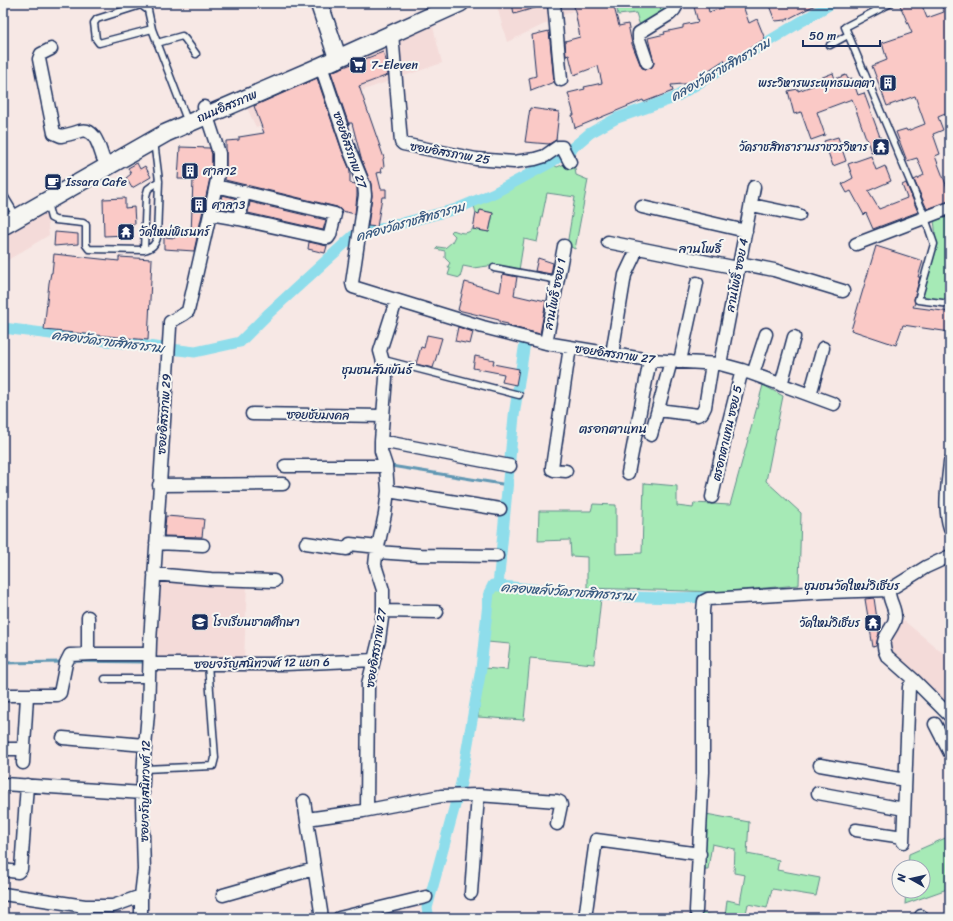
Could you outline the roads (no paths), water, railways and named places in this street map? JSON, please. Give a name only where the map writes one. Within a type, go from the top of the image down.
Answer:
[{"type":"main road","points":[[319,3],[336,54]]},
{"type":"main road","points":[[9,217],[103,158],[148,132],[185,115],[205,111],[447,4]]},
{"type":"main road","name":"ถนนอิสรภาพ","points":[[9,217],[47,201],[205,111],[321,66],[336,54],[392,33],[447,4]]},
{"type":"street","points":[[554,3],[562,80]]},
{"type":"street","points":[[648,62],[638,33],[670,14],[678,3]]},
{"type":"street","name":"ซอยอิสรภาพ 25","points":[[392,33],[401,142],[403,144],[476,159],[514,162],[526,161],[545,156],[561,148],[570,162]]},
{"type":"street","points":[[52,49],[41,54],[39,59],[54,133],[61,136],[81,131],[88,131],[93,134],[103,158]]},
{"type":"street","name":"ซอยอิสรภาพ 27","points":[[321,66],[349,149],[364,185],[366,196],[352,283],[353,287],[483,326],[546,342],[650,360],[716,364],[747,372],[834,404]]},
{"type":"street","name":"ซอยอิสรภาพ 29","points":[[150,659],[159,485],[170,322],[184,314],[189,306],[219,170],[220,153],[205,111]]},
{"type":"street","points":[[210,214],[239,218],[328,238],[335,214],[216,186]]},
{"type":"street","name":"ลานโพธิ์ ซอย 4","points":[[658,410],[698,415],[702,413],[705,407],[739,266],[752,205],[754,187]]},
{"type":"street","points":[[239,218],[244,192]]},
{"type":"street","points":[[752,205],[799,215]]},
{"type":"street","points":[[642,207],[746,231]]},
{"type":"street","points":[[856,244],[950,208]]},
{"type":"street","points":[[608,242],[739,266],[774,270],[843,291]]},
{"type":"street","name":"ลานโพธิ์ ซอย 1","points":[[546,342],[564,246]]},
{"type":"street","points":[[612,354],[625,275],[634,256]]},
{"type":"street","points":[[651,435],[658,410],[676,361],[697,283]]},
{"type":"street","name":"ซอยอิสรภาพ 27","points":[[367,810],[368,684],[383,611],[383,590],[376,565],[377,550],[385,514],[388,491],[386,466],[381,451],[380,441],[386,378],[384,360],[380,351],[396,300]]},
{"type":"street","name":"ตรอกตาแทน ซอย 5","points":[[712,497],[725,436],[747,372],[766,334]]},
{"type":"street","points":[[781,385],[794,337]]},
{"type":"street","points":[[566,471],[554,470],[552,467],[570,347]]},
{"type":"street","points":[[810,395],[823,348]]},
{"type":"street","points":[[628,473],[650,360]]},
{"type":"street","name":"ซอยชัยมงคล","points":[[252,414],[383,416]]},
{"type":"street","points":[[380,441],[510,466]]},
{"type":"street","points":[[950,462],[946,507],[950,528]]},
{"type":"street","points":[[285,466],[386,466]]},
{"type":"street","points":[[159,485],[283,484]]},
{"type":"street","points":[[388,491],[500,509]]},
{"type":"street","points":[[156,543],[203,545]]},
{"type":"street","points":[[306,543],[347,548],[350,544],[377,550],[420,555],[496,556]]},
{"type":"street","points":[[696,911],[703,772],[704,600],[708,598],[889,590],[926,567],[950,556]]},
{"type":"street","points":[[154,574],[211,579],[274,581]]},
{"type":"street","points":[[889,590],[889,596],[895,618],[884,642],[884,651],[887,656],[950,715],[930,726],[950,753]]},
{"type":"street","points":[[383,611],[437,612]]},
{"type":"street","points":[[88,617],[88,654]]},
{"type":"street","name":"ซอยจรัญสนิทวงศ์ 12 แยก 6","points":[[27,696],[57,695],[60,693],[66,661],[70,655],[88,654],[208,664],[286,664],[374,660]]},
{"type":"street","name":"ซอยจรัญสนิทวงศ์ 12","points":[[141,918],[141,896],[144,870],[143,793],[150,659]]},
{"type":"street","points":[[856,830],[903,840],[909,687],[914,680]]},
{"type":"street","points":[[3,695],[27,696],[23,762]]},
{"type":"street","points":[[63,738],[145,745]]},
{"type":"street","points":[[3,749],[23,749]]},
{"type":"street","points":[[820,765],[905,780]]},
{"type":"street","points":[[3,784],[143,793]]},
{"type":"street","points":[[3,870],[18,872],[21,870],[27,785]]},
{"type":"street","points":[[818,793],[904,809]]},
{"type":"street","points":[[471,893],[472,795]]},
{"type":"street","points":[[307,819],[448,796],[472,795],[560,802],[561,805],[557,824]]},
{"type":"street","points":[[304,801],[322,918]]},
{"type":"street","points":[[585,918],[596,840],[700,854]]},
{"type":"street","points":[[223,895],[314,870]]},
{"type":"street","points":[[3,894],[84,912],[113,906],[141,896]]},
{"type":"street","points":[[339,918],[426,897]]},
{"type":"lane","points":[[874,3],[877,10]]},
{"type":"lane","points":[[891,3],[845,27],[925,218],[934,244],[918,300],[950,304]]},
{"type":"lane","points":[[152,29],[99,43],[96,39],[94,23],[97,19],[141,5],[148,10],[152,29],[185,115]]},
{"type":"lane","points":[[830,45],[848,35]]},
{"type":"lane","points":[[157,43],[182,36],[196,54]]},
{"type":"lane","points":[[47,201],[51,218],[55,220],[84,223],[86,225],[86,245],[89,249],[144,250],[151,248],[155,244],[157,238],[159,181],[154,140]]},
{"type":"lane","points":[[144,250],[146,196],[148,189],[159,181]]},
{"type":"lane","points":[[3,194],[9,217]]},
{"type":"lane","points":[[494,268],[558,280]]},
{"type":"lane","points":[[384,360],[519,395]]},
{"type":"lane","points":[[144,769],[213,766],[215,758],[208,664]]},
{"type":"lane","points":[[105,679],[149,679]]},
{"type":"waterway","name":"คลองวัดราชสิทธาราม","points":[[3,328],[195,352],[240,342],[269,313],[353,236],[456,209],[494,193],[550,163],[571,149],[590,133],[617,118],[674,98],[832,3]]},
{"type":"waterway","points":[[498,586],[514,416],[525,342]]},
{"type":"waterway","points":[[391,466],[508,485]]},
{"type":"waterway","name":"คลองหลังวัดราชสิทธาราม","points":[[429,918],[427,908],[461,783],[481,669],[489,593],[493,585],[631,597],[713,597]]},
{"type":"waterway","points":[[71,661],[143,662]]},
{"type":"waterway","points":[[3,663],[63,662]]},
{"type":"waterway","points":[[693,913],[697,918]]},
{"type":"place","name":"7-Eleven","points":[[358,65]]},
{"type":"place","name":"พระวิหารพระพุทธเมตตา","points":[[888,83]]},
{"type":"place","name":"วัดราชสิทธารามราชวรวิหาร","points":[[881,147]]},
{"type":"place","name":"ศาลา2","points":[[190,171]]},
{"type":"place","name":"Issara Cafe","points":[[53,182]]},
{"type":"place","name":"ศาลา3","points":[[199,205]]},
{"type":"place","name":"วัดใหม่พิเรนทร์","points":[[126,232]]},
{"type":"place","name":"โรงเรียนชาตศึกษา","points":[[200,622]]},
{"type":"place","name":"วัดใหม่วิเชียร","points":[[873,623]]},
{"type":"district","name":"ลานโพธิ์","points":[[700,248]]},
{"type":"district","name":"ชุมชนสัมพันธ์","points":[[377,369]]},
{"type":"district","name":"ตรอกตาแทน","points":[[613,428]]},
{"type":"district","name":"ชุมชนวัดใหม่วิเชียร","points":[[852,585]]}]
